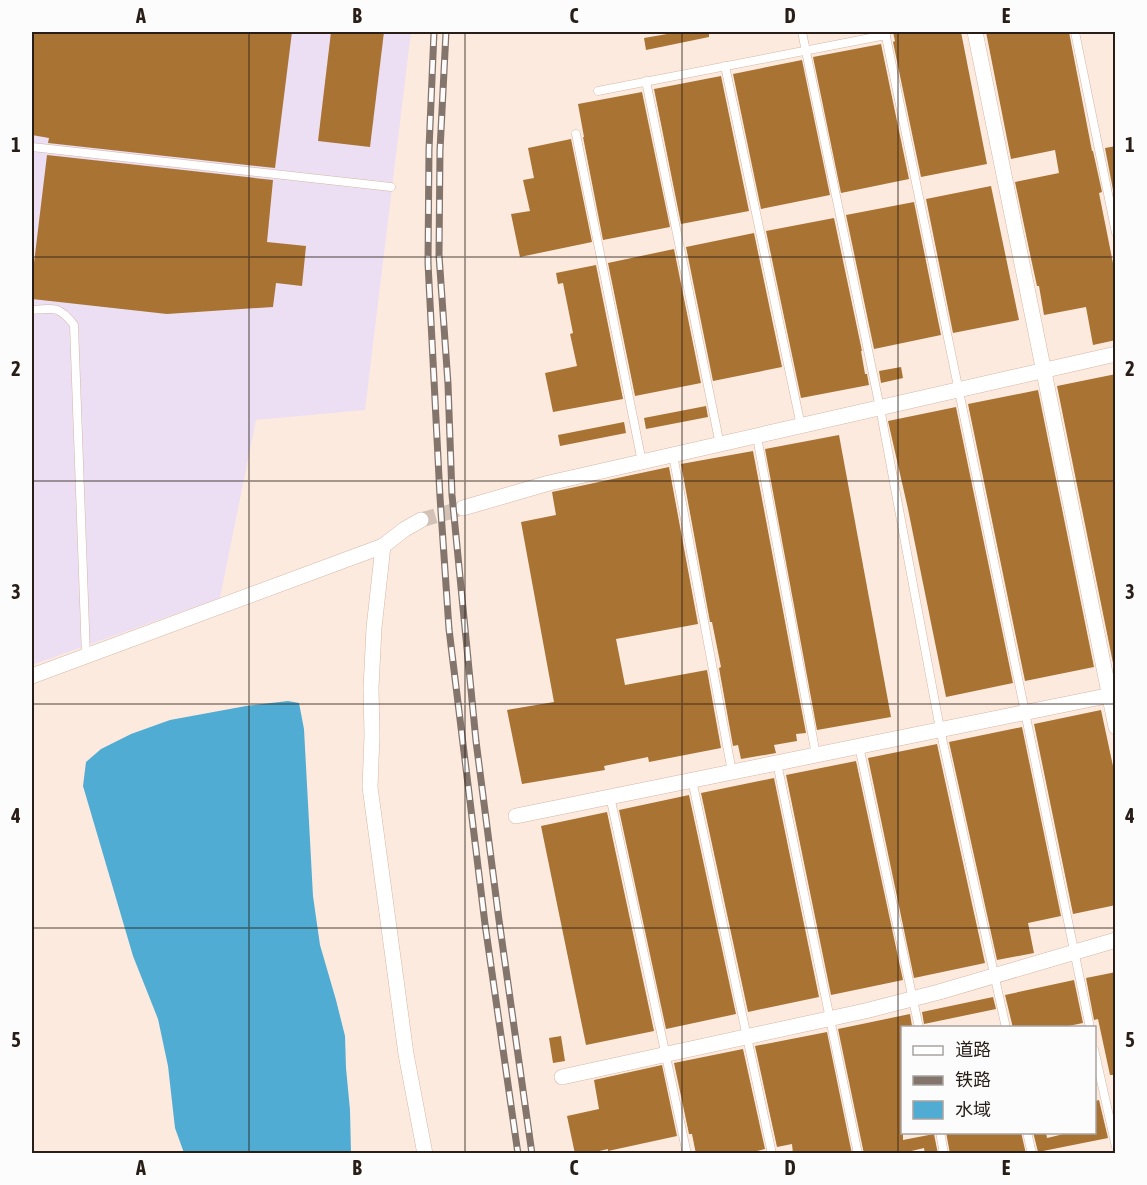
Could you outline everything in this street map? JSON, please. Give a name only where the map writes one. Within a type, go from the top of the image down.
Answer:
[{"type":"street","points":[[975,32],[1043,371],[1112,694],[1116,727]]},
{"type":"street","points":[[464,508],[549,483],[1116,354]]},
{"type":"street","points":[[32,676],[383,546],[421,520]]},
{"type":"street","points":[[383,546],[373,648],[370,787],[406,1054],[425,1154]]},
{"type":"street","points":[[516,816],[1112,694]]},
{"type":"street","points":[[562,1077],[865,1011],[1116,940]]},
{"type":"lane","points":[[802,32],[880,408],[940,729],[1006,1026]]},
{"type":"lane","points":[[1075,32],[1116,232]]},
{"type":"lane","points":[[598,91],[886,33],[1090,1026]]},
{"type":"lane","points":[[725,66],[801,426]]},
{"type":"lane","points":[[646,81],[720,445]]},
{"type":"lane","points":[[576,134],[642,462]]},
{"type":"lane","points":[[32,147],[391,187]]},
{"type":"lane","points":[[32,310],[53,308],[66,314],[74,325],[86,656]]},
{"type":"lane","points":[[757,436],[816,755]]},
{"type":"lane","points":[[673,455],[732,772]]},
{"type":"lane","points":[[859,746],[919,1026]]},
{"type":"lane","points":[[777,763],[858,1154]]},
{"type":"lane","points":[[692,780],[771,1154]]},
{"type":"lane","points":[[610,796],[687,1154]]},
{"type":"lane","points":[[1096,1054],[1116,1147]]},
{"type":"lane","points":[[940,1134],[944,1154]]},
{"type":"lane","points":[[1027,1134],[1032,1154]]},
{"type":"shaded area","points":[[32,32],[411,32],[365,410],[256,420],[220,598],[32,665]]},
{"type":"water","points":[[288,701],[299,703],[304,729],[313,896],[320,945],[345,1036],[351,1153],[184,1153],[175,1128],[168,1066],[158,1019],[133,956],[83,786],[86,762],[101,749],[131,734],[170,720]]},
{"type":"building","points":[[32,32],[292,32],[275,168],[48,143],[49,138],[32,135]]},
{"type":"building","points":[[331,32],[384,32],[370,147],[318,141]]},
{"type":"building","points":[[679,32],[709,32],[709,37],[646,50],[644,38]]},
{"type":"building","points":[[893,32],[961,32],[987,164],[921,177],[893,42],[895,41]]},
{"type":"building","points":[[986,32],[1069,32],[1102,192],[1099,193],[1116,278],[1116,340],[1093,345],[1086,307],[1044,315],[1015,182],[1059,173],[1055,150],[1011,159]]},
{"type":"building","points":[[881,44],[909,179],[841,193],[813,57]]},
{"type":"building","points":[[802,60],[830,195],[761,209],[733,74]]},
{"type":"building","points":[[721,76],[749,211],[681,224],[654,89]]},
{"type":"building","points":[[642,92],[670,227],[603,240],[578,104]]},
{"type":"building","points":[[571,139],[592,242],[520,257],[511,214],[530,211],[523,180],[534,178],[528,148]]},
{"type":"building","points":[[1116,146],[1116,189],[1113,190],[1105,148]]},
{"type":"building","points":[[47,155],[273,180],[267,242],[306,246],[302,286],[276,283],[273,307],[167,314],[32,299],[32,263],[34,263]]},
{"type":"building","points":[[991,186],[1019,320],[953,333],[926,199]]},
{"type":"building","points":[[914,202],[941,335],[874,349],[846,215]]},
{"type":"building","points":[[834,218],[869,385],[801,398],[766,231]]},
{"type":"building","points":[[754,233],[782,367],[713,381],[686,247]]},
{"type":"building","points":[[674,249],[701,383],[635,396],[608,263]]},
{"type":"building","points":[[596,265],[623,399],[553,412],[545,373],[577,366],[563,283],[558,284],[556,273]]},
{"type":"building","points":[[901,367],[903,378],[881,383],[879,371]]},
{"type":"building","points":[[1116,374],[1116,662],[1113,663],[1057,386]]},
{"type":"building","points":[[1038,390],[1094,667],[1025,681],[968,404]]},
{"type":"building","points":[[706,406],[708,417],[646,429],[644,418]]},
{"type":"building","points":[[956,407],[1013,683],[946,697],[888,421]]},
{"type":"building","points":[[624,422],[626,433],[560,446],[558,435]]},
{"type":"building","points":[[839,435],[891,717],[817,730],[765,449]]},
{"type":"building","points":[[753,451],[806,733],[796,734],[797,741],[774,745],[776,753],[741,759],[738,745],[733,746],[719,668],[721,667],[712,622],[710,622],[681,464]]},
{"type":"building","points":[[669,467],[698,624],[616,639],[625,685],[707,670],[721,748],[649,762],[648,757],[604,766],[605,770],[522,784],[507,710],[554,702],[521,522],[556,515],[552,492]]},
{"type":"building","points":[[1101,710],[1116,780],[1116,905],[1073,914],[1034,724]]},
{"type":"building","points":[[1022,727],[1061,916],[1028,923],[1034,953],[997,960],[949,742]]},
{"type":"building","points":[[937,744],[985,963],[914,978],[868,758]]},
{"type":"building","points":[[856,761],[903,980],[831,995],[786,775]]},
{"type":"building","points":[[774,778],[819,997],[748,1012],[701,793]]},
{"type":"building","points":[[689,795],[736,1014],[666,1029],[619,810]]},
{"type":"building","points":[[607,812],[654,1031],[586,1045],[541,826]]},
{"type":"building","points":[[1116,972],[1116,1075],[1110,1075],[1098,1019],[1094,1020],[1086,978]]},
{"type":"building","points":[[1074,980],[1083,1023],[1069,1026],[1013,1026],[1005,995]]},
{"type":"building","points":[[993,997],[996,1009],[924,1024],[922,1012]]},
{"type":"building","points":[[910,1014],[912,1026],[901,1026],[901,1134],[903,1134],[903,1140],[934,1134],[938,1154],[925,1154],[924,1148],[899,1154],[864,1154],[838,1029]]},
{"type":"building","points":[[827,1032],[852,1154],[793,1154],[792,1144],[777,1147],[755,1046]]},
{"type":"building","points":[[561,1036],[565,1061],[553,1063],[549,1038]]},
{"type":"building","points":[[743,1049],[765,1149],[745,1154],[696,1154],[692,1134],[689,1134],[674,1063]]},
{"type":"building","points":[[662,1065],[677,1136],[608,1151],[608,1149],[575,1154],[567,1116],[599,1109],[594,1080]]},
{"type":"building","points":[[1099,1100],[1108,1138],[1038,1152],[1034,1134],[1046,1134],[1047,1138],[1064,1134],[1096,1134],[1096,1101]]},
{"type":"building","points":[[946,1134],[1021,1134],[1026,1154],[950,1154]]},
{"type":"tunnel","points":[[421,520],[463,508]]},
{"type":"railway","points":[[434,32],[429,149],[428,263],[449,629],[485,924],[518,1154]]},
{"type":"railway","points":[[446,32],[440,150],[439,255],[448,384],[452,495],[476,741],[532,1154]]}]
